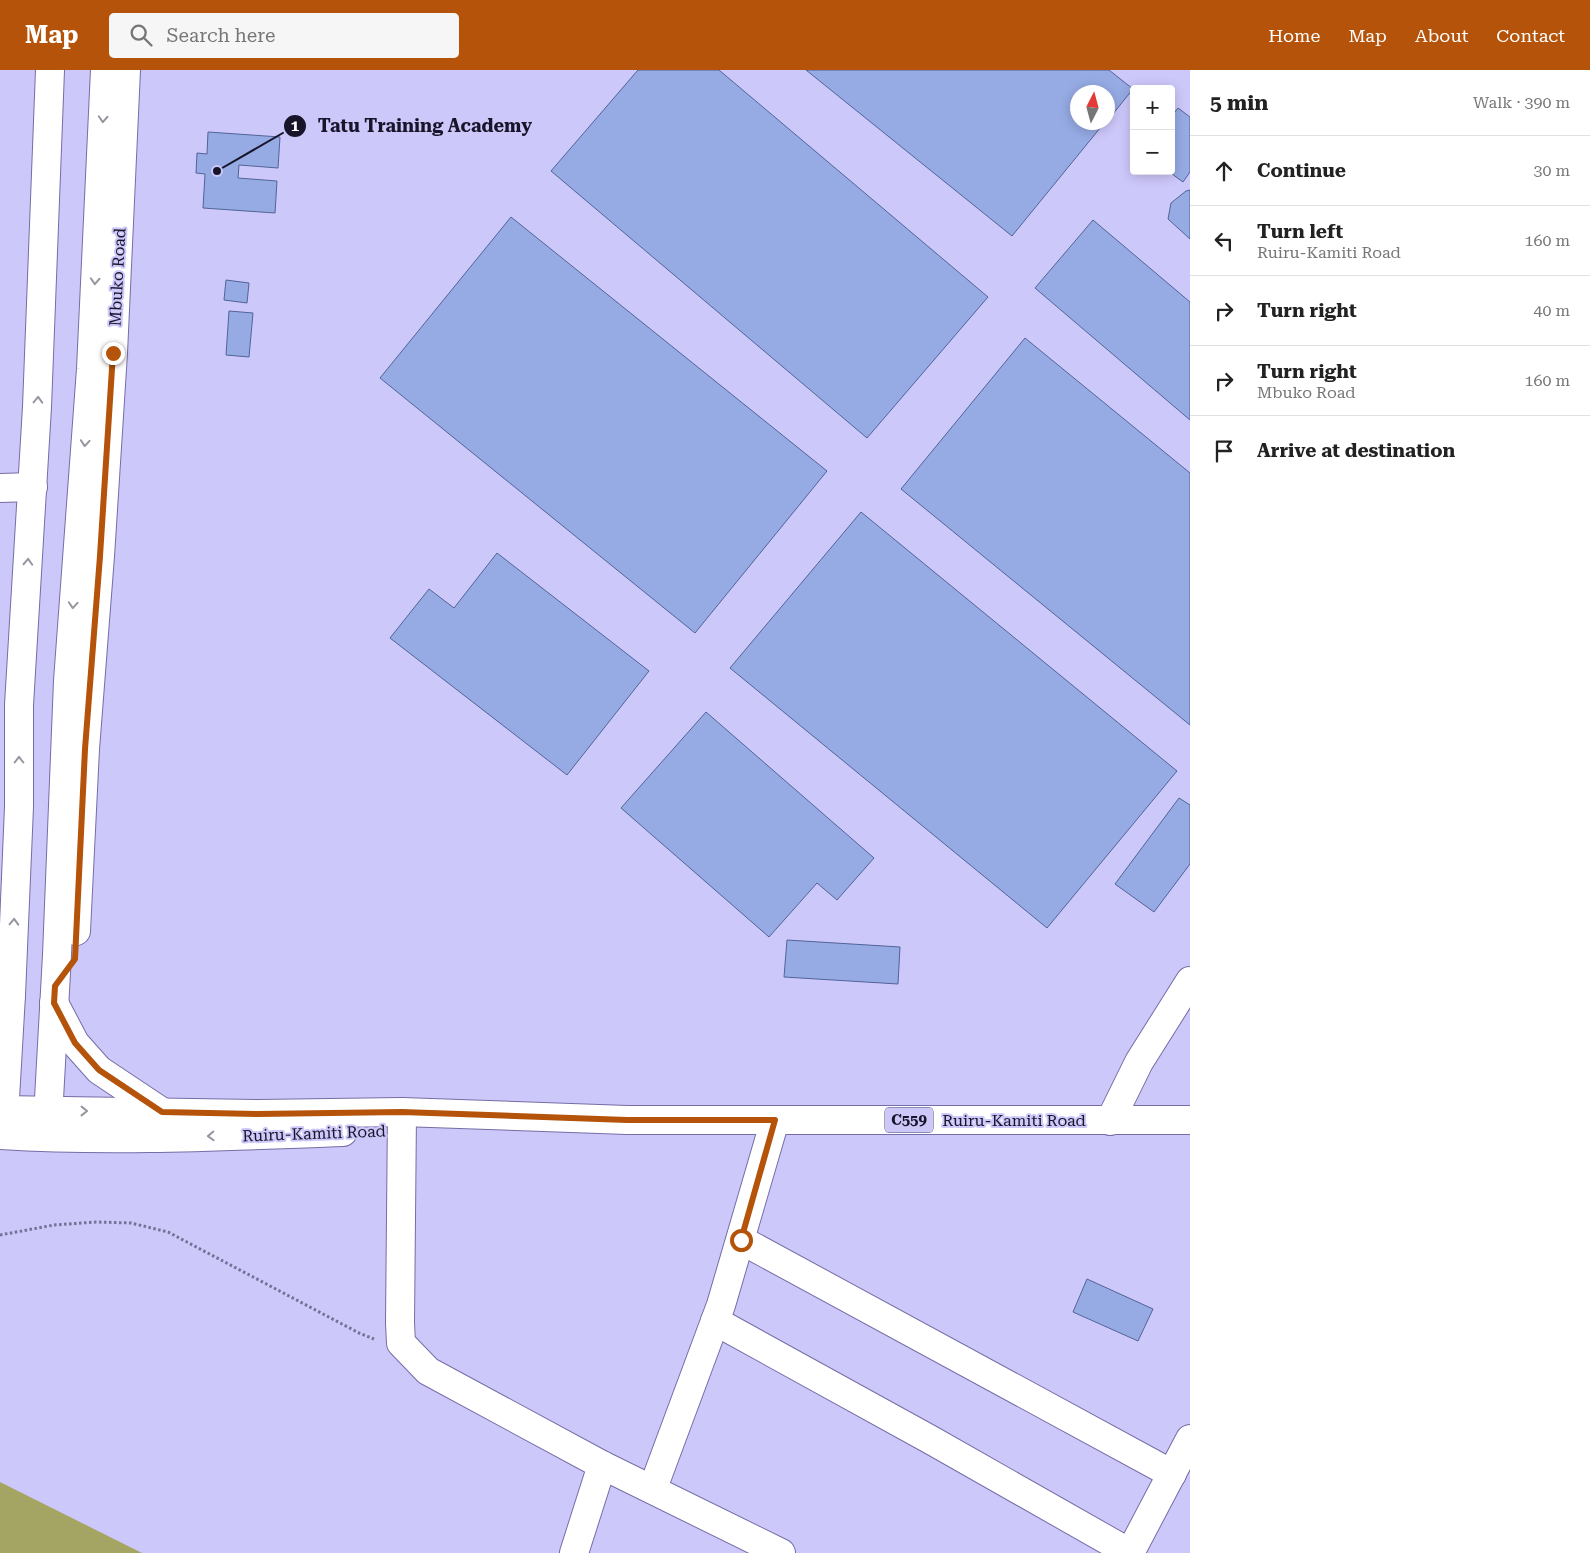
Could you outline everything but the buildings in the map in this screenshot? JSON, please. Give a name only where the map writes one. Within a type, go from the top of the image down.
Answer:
[{"type":"street","points":[[2,1123],[6,1003],[13,953],[19,807],[19,705],[37,407],[44,183],[50,70]]},
{"type":"street","points":[[47,1124],[57,955],[68,681],[90,369],[105,70]]},
{"type":"street","name":"Mbuko Road","points":[[55,994],[75,959],[85,749],[113,353],[126,70]]},
{"type":"street","points":[[0,488],[32,487]]},
{"type":"street","points":[[13,953],[57,955]]},
{"type":"street","points":[[1110,1121],[1139,1062],[1190,980]]},
{"type":"street","points":[[55,994],[75,1043],[99,1070],[162,1112]]},
{"type":"street","name":"Ruiru-Kamiti Road","points":[[47,1124],[162,1112],[258,1114],[402,1121],[1190,1120]]},
{"type":"street","points":[[653,1488],[715,1321],[741,1240],[775,1120]]},
{"type":"street","points":[[402,1121],[401,1343],[428,1370],[602,1464],[781,1553]]},
{"type":"street","name":"Ruiru-Kamiti Road","points":[[2,1123],[47,1124],[191,1137],[402,1121]]},
{"type":"street","points":[[741,1240],[1172,1474]]},
{"type":"street","points":[[715,1321],[931,1440],[1130,1553],[1190,1439]]},
{"type":"street","points":[[574,1553],[602,1464]]},
{"type":"path","points":[[0,1235],[54,1225],[96,1222],[131,1223],[168,1232],[358,1333],[379,1341],[401,1343]]},
{"type":"green space","points":[[0,1482],[142,1553],[0,1553]]},
{"type":"place","name":"Tatu Training Academy","points":[[217,171]]},
{"type":"route","points":[[113,353],[85,749],[75,959],[55,986],[54,1003],[75,1043],[99,1070],[132,1094],[162,1112],[258,1114],[402,1112],[627,1120],[775,1120],[741,1240]]}]
